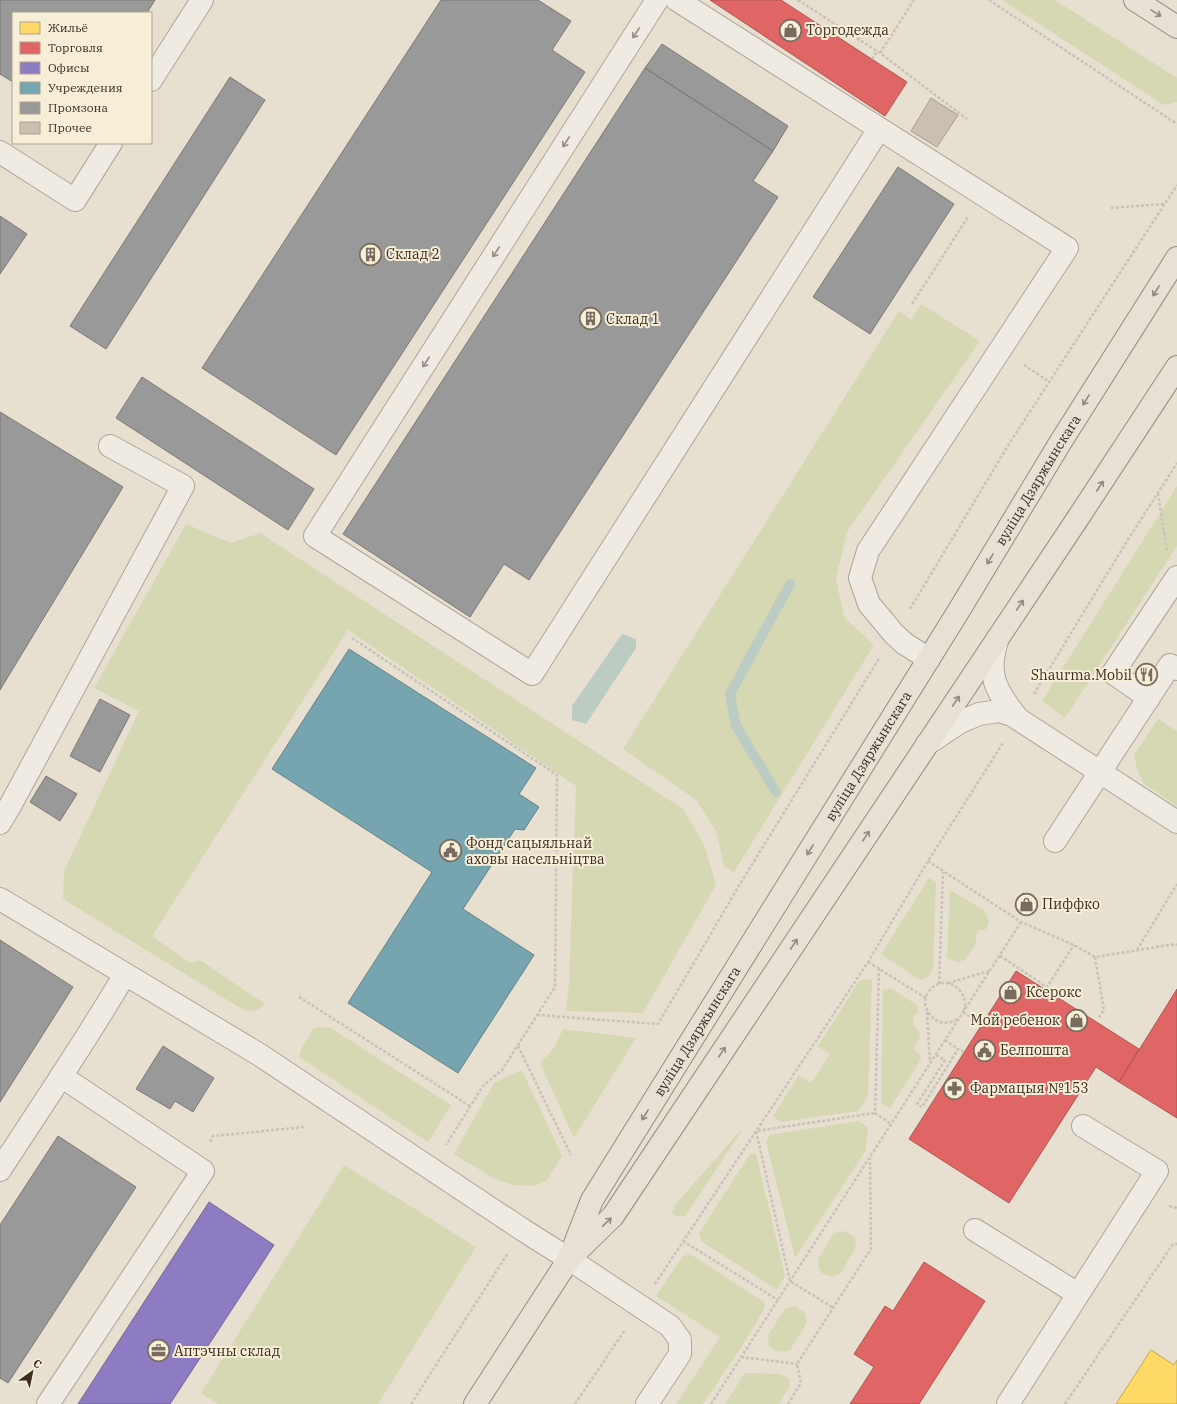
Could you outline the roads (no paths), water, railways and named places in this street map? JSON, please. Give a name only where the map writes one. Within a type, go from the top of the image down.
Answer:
[{"type":"main road","points":[[1135,0],[1177,27]]},
{"type":"main road","name":"вуліца Дзяржынскага","points":[[475,1404],[569,1259],[592,1200],[929,659],[1060,443],[1177,258]]},
{"type":"main road","name":"вуліца Дзяржынскага","points":[[569,1259],[613,1216],[1177,367]]},
{"type":"lane","points":[[152,78],[202,0]]},
{"type":"lane","points":[[657,0],[315,536],[532,674],[879,129]]},
{"type":"lane","points":[[677,0],[1067,248],[868,551],[860,578],[869,604],[894,634],[905,644],[929,659]]},
{"type":"lane","points":[[0,152],[75,200],[110,144]]},
{"type":"lane","points":[[0,823],[14,800],[183,486],[110,446]]},
{"type":"lane","points":[[1149,698],[1112,673],[1174,580]]},
{"type":"lane","points":[[998,638],[992,664],[995,684],[1002,698],[1018,719]]},
{"type":"lane","points":[[1055,841],[1101,773],[1170,665],[1177,669]]},
{"type":"lane","points":[[927,745],[960,722],[979,714],[1000,711],[1012,715],[1177,822]]},
{"type":"lane","points":[[0,899],[260,1055],[670,1326],[680,1340],[680,1354],[647,1404]]},
{"type":"lane","points":[[0,1170],[109,1002],[125,974]]},
{"type":"lane","points":[[48,1404],[203,1171],[61,1076]]},
{"type":"lane","points":[[1008,1404],[1156,1171],[1082,1126]]},
{"type":"lane","points":[[975,1230],[1078,1294]]},
{"type":"waterway","points":[[776,792],[736,726],[730,694],[790,584]]},
{"type":"place","name":"Торгодежда","points":[[790,30]]},
{"type":"place","name":"Склад 2","points":[[371,254]]},
{"type":"place","name":"Склад 1","points":[[591,319]]},
{"type":"place","name":"Shaurma.Mobil","points":[[1147,675]]},
{"type":"place","name":"Фонд сацыяльнай аховы насельніцтва","points":[[450,851]]},
{"type":"place","name":"Пиффко","points":[[1026,904]]},
{"type":"place","name":"Ксерокс","points":[[1011,992]]},
{"type":"place","name":"Мой ребенок","points":[[1076,1020]]},
{"type":"place","name":"Белпошта","points":[[984,1050]]},
{"type":"place","name":"Фармацыя №153","points":[[955,1088]]},
{"type":"place","name":"Аптэчны склад","points":[[159,1351]]}]
